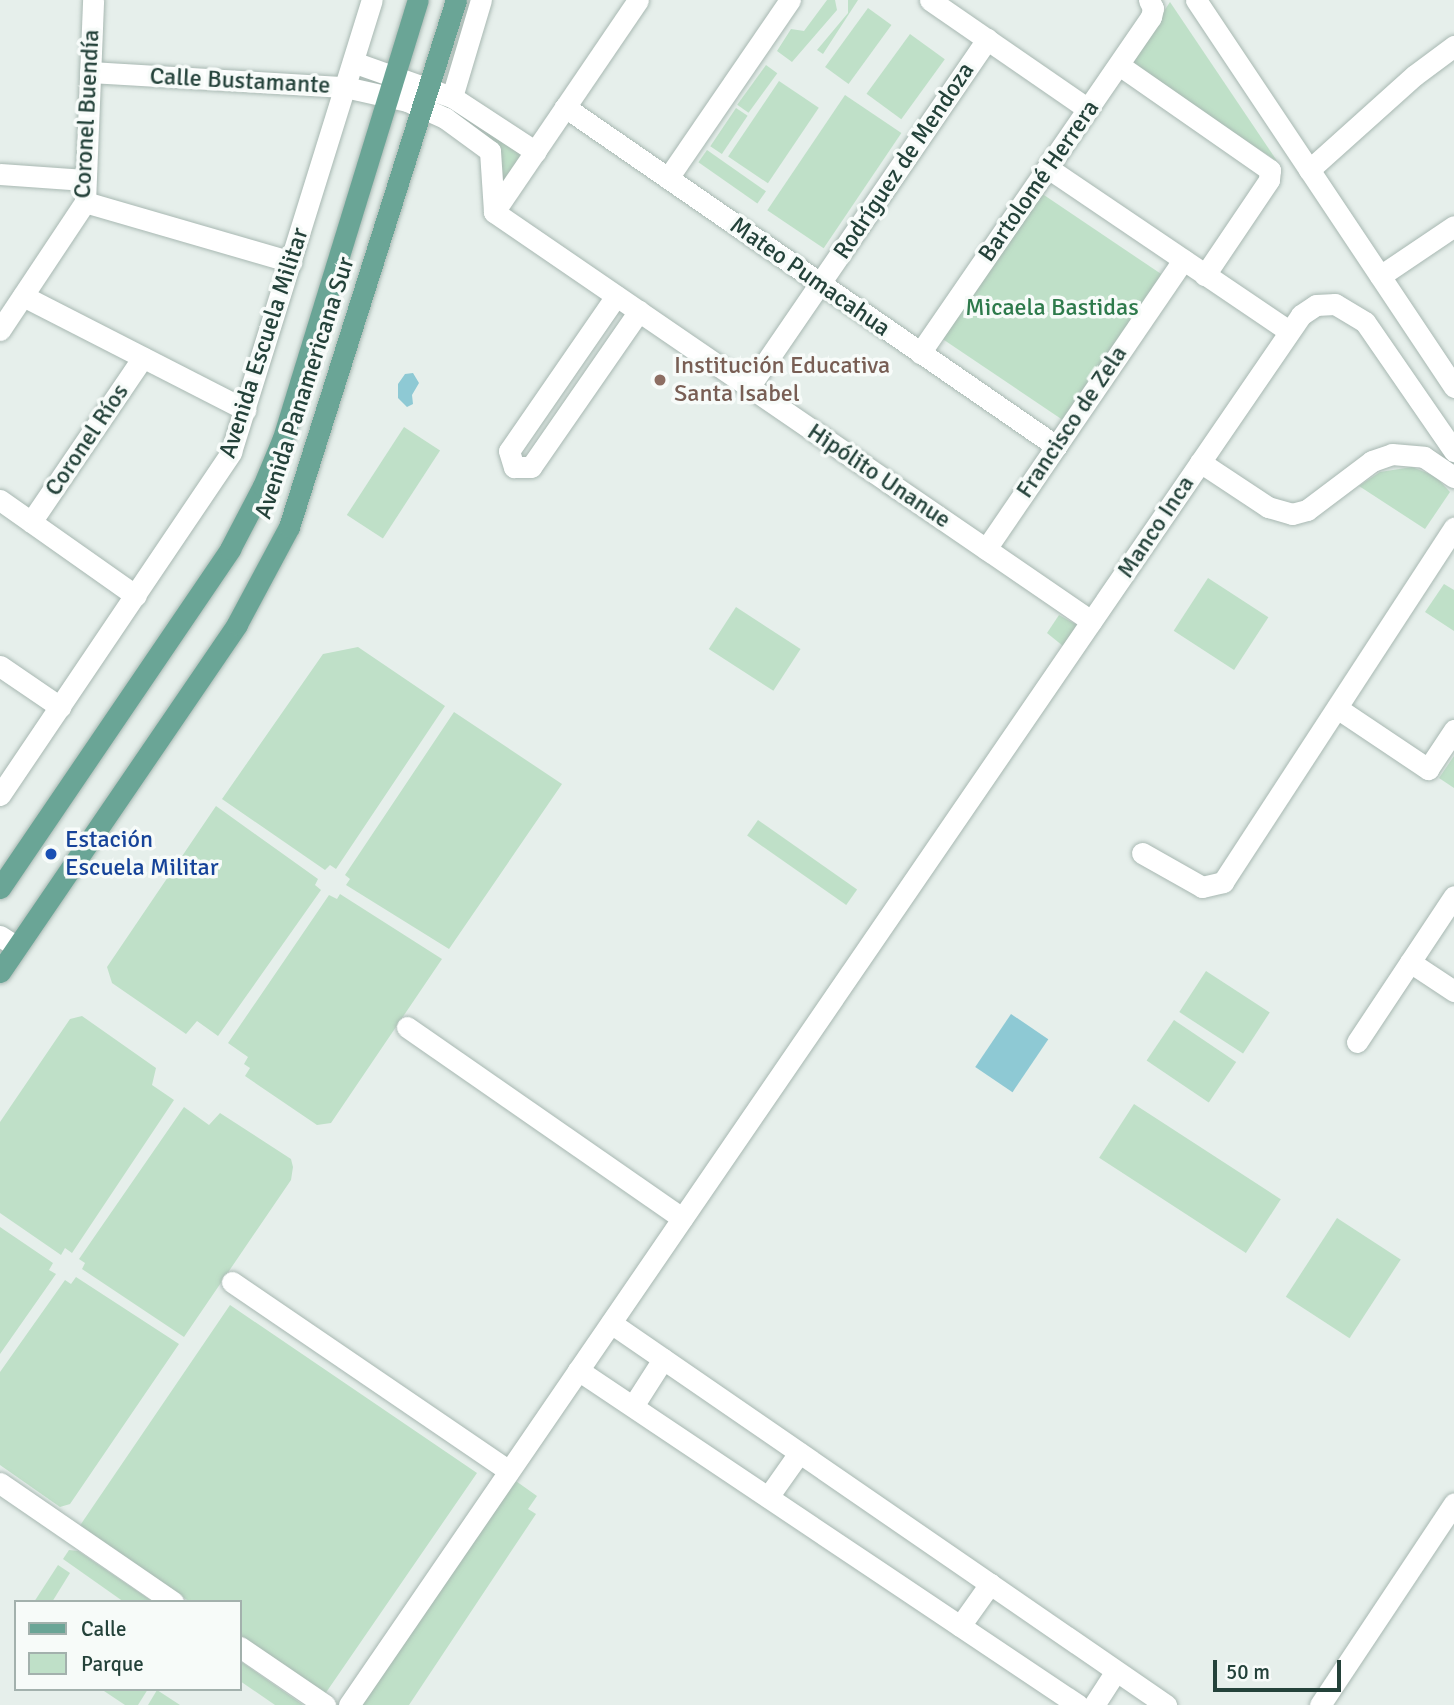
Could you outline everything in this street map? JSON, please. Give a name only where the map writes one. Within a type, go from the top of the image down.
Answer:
[{"type":"main road","name":"Avenida Panamericana Sur","points":[[0,888],[230,550],[264,486],[418,0]]},
{"type":"main road","name":"Avenida Panamericana Sur","points":[[0,972],[9,941],[237,624],[289,527],[456,0]]},
{"type":"street","name":"Coronel Buendía","points":[[3,320],[23,296],[85,202],[93,0]]},
{"type":"street","name":"Avenida Escuela Militar","points":[[0,795],[225,465],[246,410],[372,0]]},
{"type":"street","points":[[452,97],[481,0]]},
{"type":"street","points":[[495,212],[638,0]]},
{"type":"street","points":[[668,178],[790,0]]},
{"type":"street","points":[[1196,0],[1454,387]]},
{"type":"street","points":[[941,3],[987,39],[1088,109]]},
{"type":"street","name":"Bartolomé Herrera","points":[[920,353],[1119,65],[1151,4]]},
{"type":"street","name":"Rodríguez de Mendoza","points":[[749,387],[987,39]]},
{"type":"street","points":[[1309,170],[1415,75],[1454,46]]},
{"type":"street","name":"Calle Bustamante","points":[[353,62],[392,85]]},
{"type":"street","points":[[1119,65],[1271,173],[1205,275]]},
{"type":"street","name":"Calle Bustamante","points":[[90,72],[345,87],[392,85]]},
{"type":"street","points":[[392,85],[426,97],[452,97],[536,152]]},
{"type":"street","points":[[426,97],[490,151],[495,212]]},
{"type":"street","name":"Mateo Pumacahua","points":[[565,107],[1056,446]]},
{"type":"street","points":[[1048,168],[1289,331]]},
{"type":"street","points":[[0,174],[85,180]]},
{"type":"street","points":[[85,202],[291,262]]},
{"type":"street","name":"Hipólito Unanue","points":[[495,212],[1091,621]]},
{"type":"street","points":[[1380,276],[1454,226]]},
{"type":"street","name":"Francisco de Zela","points":[[985,549],[1183,260]]},
{"type":"street","points":[[23,296],[246,410]]},
{"type":"street","points":[[616,296],[509,451],[514,467],[531,467],[639,311]]},
{"type":"street","name":"Manco Inca","points":[[349,1705],[1289,331],[1317,305],[1335,304],[1356,314],[1373,330],[1454,452]]},
{"type":"street","name":"Coronel Ríos","points":[[31,522],[143,357]]},
{"type":"street","points":[[556,383],[578,399]]},
{"type":"street","points":[[1200,462],[1268,507],[1292,514],[1307,510],[1372,461],[1392,454],[1424,457],[1454,477]]},
{"type":"street","points":[[0,500],[136,596]]},
{"type":"street","points":[[1142,853],[1202,887],[1219,886],[1454,528]]},
{"type":"street","points":[[0,666],[60,707]]},
{"type":"street","points":[[1337,708],[1429,769],[1454,730]]},
{"type":"street","points":[[1357,1042],[1454,895]]},
{"type":"street","points":[[1410,962],[1454,991]]},
{"type":"street","points":[[407,1027],[682,1218]]},
{"type":"street","points":[[232,1282],[509,1471]]},
{"type":"street","points":[[611,1323],[1166,1705]]},
{"type":"street","points":[[633,1406],[663,1359]]},
{"type":"street","points":[[579,1370],[1078,1705]]},
{"type":"street","points":[[768,1497],[799,1453]]},
{"type":"street","points":[[0,1483],[170,1600]]},
{"type":"street","points":[[1320,1705],[1454,1503]]},
{"type":"street","points":[[960,1626],[990,1584]]},
{"type":"street","points":[[242,1648],[325,1705]]},
{"type":"street","points":[[1094,1705],[1116,1671]]},
{"type":"green space","points":[[827,0],[835,0],[837,10],[792,62],[777,51],[791,29],[804,31]]},
{"type":"green space","points":[[848,0],[858,0],[823,54],[817,50],[848,13]]},
{"type":"green space","points":[[1170,2],[1277,161],[1129,64]]},
{"type":"green space","points":[[868,8],[891,25],[849,84],[825,67]]},
{"type":"green space","points":[[910,34],[945,59],[901,119],[867,94]]},
{"type":"green space","points":[[766,65],[777,73],[749,113],[737,105]]},
{"type":"green space","points":[[779,81],[819,108],[768,183],[728,156]]},
{"type":"green space","points":[[845,95],[901,133],[824,248],[767,210]]},
{"type":"green space","points":[[736,108],[748,116],[722,154],[710,146]]},
{"type":"green space","points":[[490,129],[522,154],[501,185],[501,158],[485,137]]},
{"type":"green space","points":[[707,150],[766,191],[757,204],[698,162]]},
{"type":"green space","name":"Micaela Bastidas","points":[[1041,193],[1165,276],[1066,422],[943,339]]},
{"type":"green space","points":[[404,427],[440,450],[383,538],[347,515]]},
{"type":"green space","points":[[1412,467],[1435,476],[1450,492],[1425,529],[1359,486],[1380,472]]},
{"type":"green space","points":[[1208,578],[1268,617],[1234,670],[1174,631]]},
{"type":"green space","points":[[1444,584],[1454,590],[1454,631],[1425,612]]},
{"type":"green space","points":[[736,607],[801,649],[773,691],[709,649]]},
{"type":"green space","points":[[1059,615],[1077,625],[1063,646],[1047,633]]},
{"type":"green space","points":[[358,647],[445,706],[336,869],[330,865],[325,870],[222,799],[323,654]]},
{"type":"green space","points":[[454,712],[562,784],[449,949],[346,885],[350,879],[345,875]]},
{"type":"green space","points":[[1454,756],[1454,788],[1439,778]]},
{"type":"green space","points":[[216,806],[318,879],[315,885],[321,890],[218,1036],[197,1021],[186,1034],[112,983],[107,967]]},
{"type":"green space","points":[[758,820],[857,889],[846,905],[747,836]]},
{"type":"green space","points":[[340,894],[442,959],[331,1123],[317,1125],[245,1076],[250,1068],[244,1064],[248,1057],[228,1043],[329,895],[337,899]]},
{"type":"green space","points":[[1206,971],[1270,1012],[1243,1053],[1179,1012]]},
{"type":"green space","points":[[82,1016],[156,1068],[152,1085],[174,1100],[72,1253],[65,1248],[61,1255],[0,1213],[0,1122],[70,1019]]},
{"type":"green space","points":[[1174,1020],[1236,1062],[1209,1103],[1147,1061]]},
{"type":"green space","points":[[1134,1104],[1281,1199],[1246,1253],[1099,1158]]},
{"type":"green space","points":[[184,1107],[209,1125],[220,1113],[291,1159],[293,1167],[291,1180],[184,1337],[82,1269],[85,1263],[79,1259]]},
{"type":"green space","points":[[1337,1218],[1401,1259],[1350,1338],[1286,1297]]},
{"type":"green space","points":[[0,1227],[53,1263],[49,1270],[56,1274],[0,1354]]},
{"type":"green space","points":[[76,1277],[179,1344],[70,1504],[60,1507],[0,1465],[0,1372],[65,1280],[71,1284]]},
{"type":"green space","points":[[230,1305],[477,1473],[325,1694],[242,1637],[242,1600],[187,1600],[79,1527]]},
{"type":"green space","points":[[513,1479],[537,1496],[528,1509],[536,1514],[409,1705],[361,1705]]},
{"type":"green space","points":[[69,1550],[78,1551],[150,1600],[121,1600],[63,1559]]},
{"type":"green space","points":[[58,1565],[70,1573],[53,1600],[35,1600]]},
{"type":"green space","points":[[242,1662],[303,1705],[275,1705],[242,1682]]},
{"type":"green space","points":[[104,1691],[147,1691],[138,1705],[125,1705]]},
{"type":"green space","points":[[159,1691],[180,1705],[148,1705]]},
{"type":"water","points":[[413,373],[419,383],[412,395],[413,404],[407,407],[398,398],[398,384],[405,374]]},
{"type":"water","points":[[1011,1014],[1048,1039],[1013,1092],[975,1067]]},
{"type":"place","name":"Institución Educativa Santa Isabel","points":[[660,380]]},
{"type":"place","name":"Estación Escuela Militar","points":[[51,854]]}]
